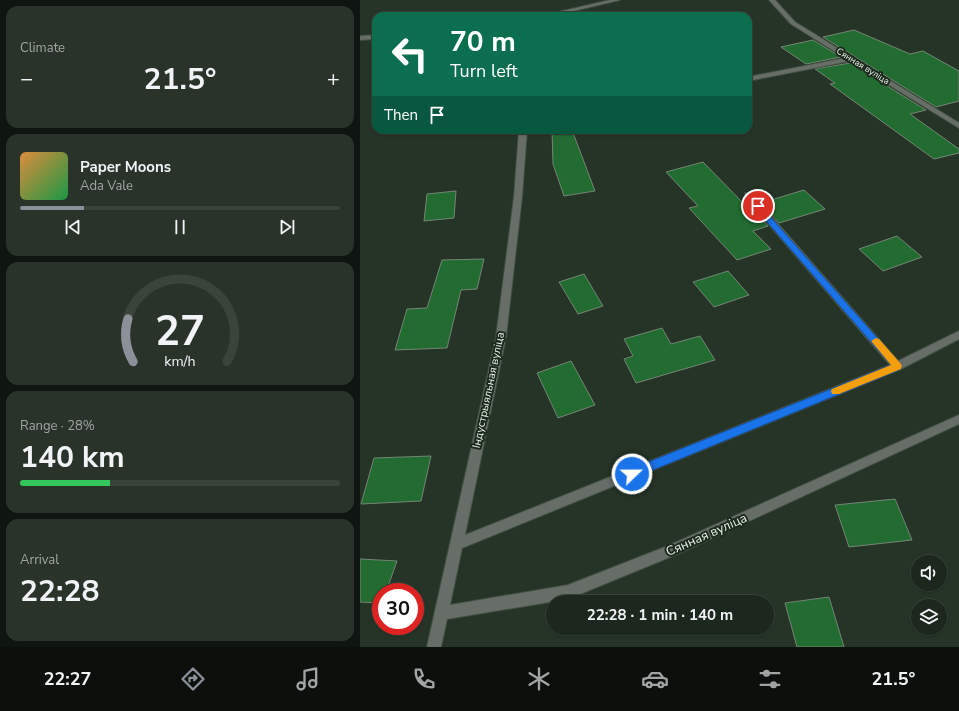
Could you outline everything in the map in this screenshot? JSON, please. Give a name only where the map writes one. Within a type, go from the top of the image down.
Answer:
[{"type":"street","points":[[562,12],[617,0]]},
{"type":"street","name":"Сянная вуліца","points":[[772,0],[793,23],[959,126]]},
{"type":"street","points":[[360,38],[372,37]]},
{"type":"street","points":[[752,78],[851,59]]},
{"type":"street","name":"Індустрыяльная вуліца","points":[[434,647],[501,337],[518,197],[523,134]]},
{"type":"street","points":[[748,195],[897,366]]},
{"type":"street","points":[[455,545],[897,366],[959,335]]},
{"type":"street","name":"Сянная вуліца","points":[[441,613],[568,592],[675,549],[959,419]]},
{"type":"building","points":[[854,30],[910,54],[923,51],[959,71],[959,101],[936,107],[823,37]]},
{"type":"building","points":[[813,40],[841,57],[806,64],[781,47]]},
{"type":"building","points":[[850,63],[926,110],[910,114],[959,149],[959,153],[934,159],[830,84],[835,83],[815,69]]},
{"type":"building","points":[[552,134],[574,134],[595,191],[564,196],[553,164]]},
{"type":"building","points":[[703,162],[747,207],[751,206],[768,226],[753,231],[771,249],[737,260],[689,208],[698,206],[666,172]]},
{"type":"building","points":[[804,190],[825,209],[779,223],[761,203]]},
{"type":"building","points":[[456,191],[454,218],[424,221],[427,194]]},
{"type":"building","points":[[897,236],[922,257],[883,271],[859,249]]},
{"type":"building","points":[[484,259],[477,289],[461,290],[447,348],[395,350],[407,309],[427,308],[442,260]]},
{"type":"building","points":[[728,271],[749,295],[714,307],[693,282]]},
{"type":"building","points":[[584,274],[603,306],[578,314],[559,282]]},
{"type":"building","points":[[662,328],[671,344],[700,336],[715,360],[636,383],[624,359],[633,356],[624,339]]},
{"type":"building","points":[[571,361],[595,405],[558,418],[537,373]]},
{"type":"building","points":[[431,456],[421,501],[361,504],[374,458]]},
{"type":"building","points":[[895,499],[912,540],[849,547],[835,505]]},
{"type":"building","points":[[360,559],[397,561],[389,583],[372,583],[372,603],[360,602]]},
{"type":"building","points":[[829,597],[844,647],[797,647],[785,603]]},
{"type":"slow traffic","points":[[836,391],[897,366],[876,341]]},
{"type":"route","points":[[632,474],[897,366],[758,206]]}]
